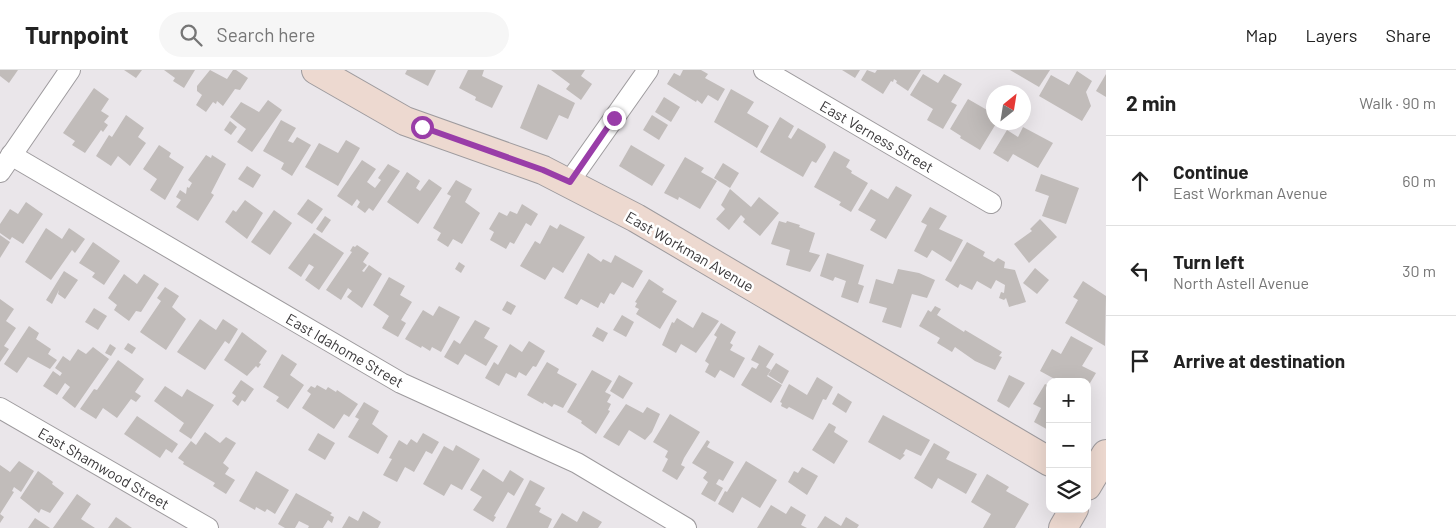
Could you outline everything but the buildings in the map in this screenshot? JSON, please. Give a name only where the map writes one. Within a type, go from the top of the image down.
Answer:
[{"type":"street","points":[[0,172],[70,70]]},
{"type":"street","name":"East Workman Avenue","points":[[316,70],[405,121],[543,170],[570,182],[636,218],[1046,460]]},
{"type":"street","points":[[570,182],[648,70]]},
{"type":"street","name":"East Verness Street","points":[[764,70],[991,203]]},
{"type":"street","name":"East Idahome Street","points":[[11,156],[401,383],[578,463],[686,528]]},
{"type":"street","name":"East Shamwood Street","points":[[0,408],[208,528]]},
{"type":"street","points":[[1092,487],[1106,454]]},
{"type":"street","points":[[1063,528],[1072,513]]},
{"type":"route","points":[[422,127],[543,170],[570,182],[614,118]]}]
